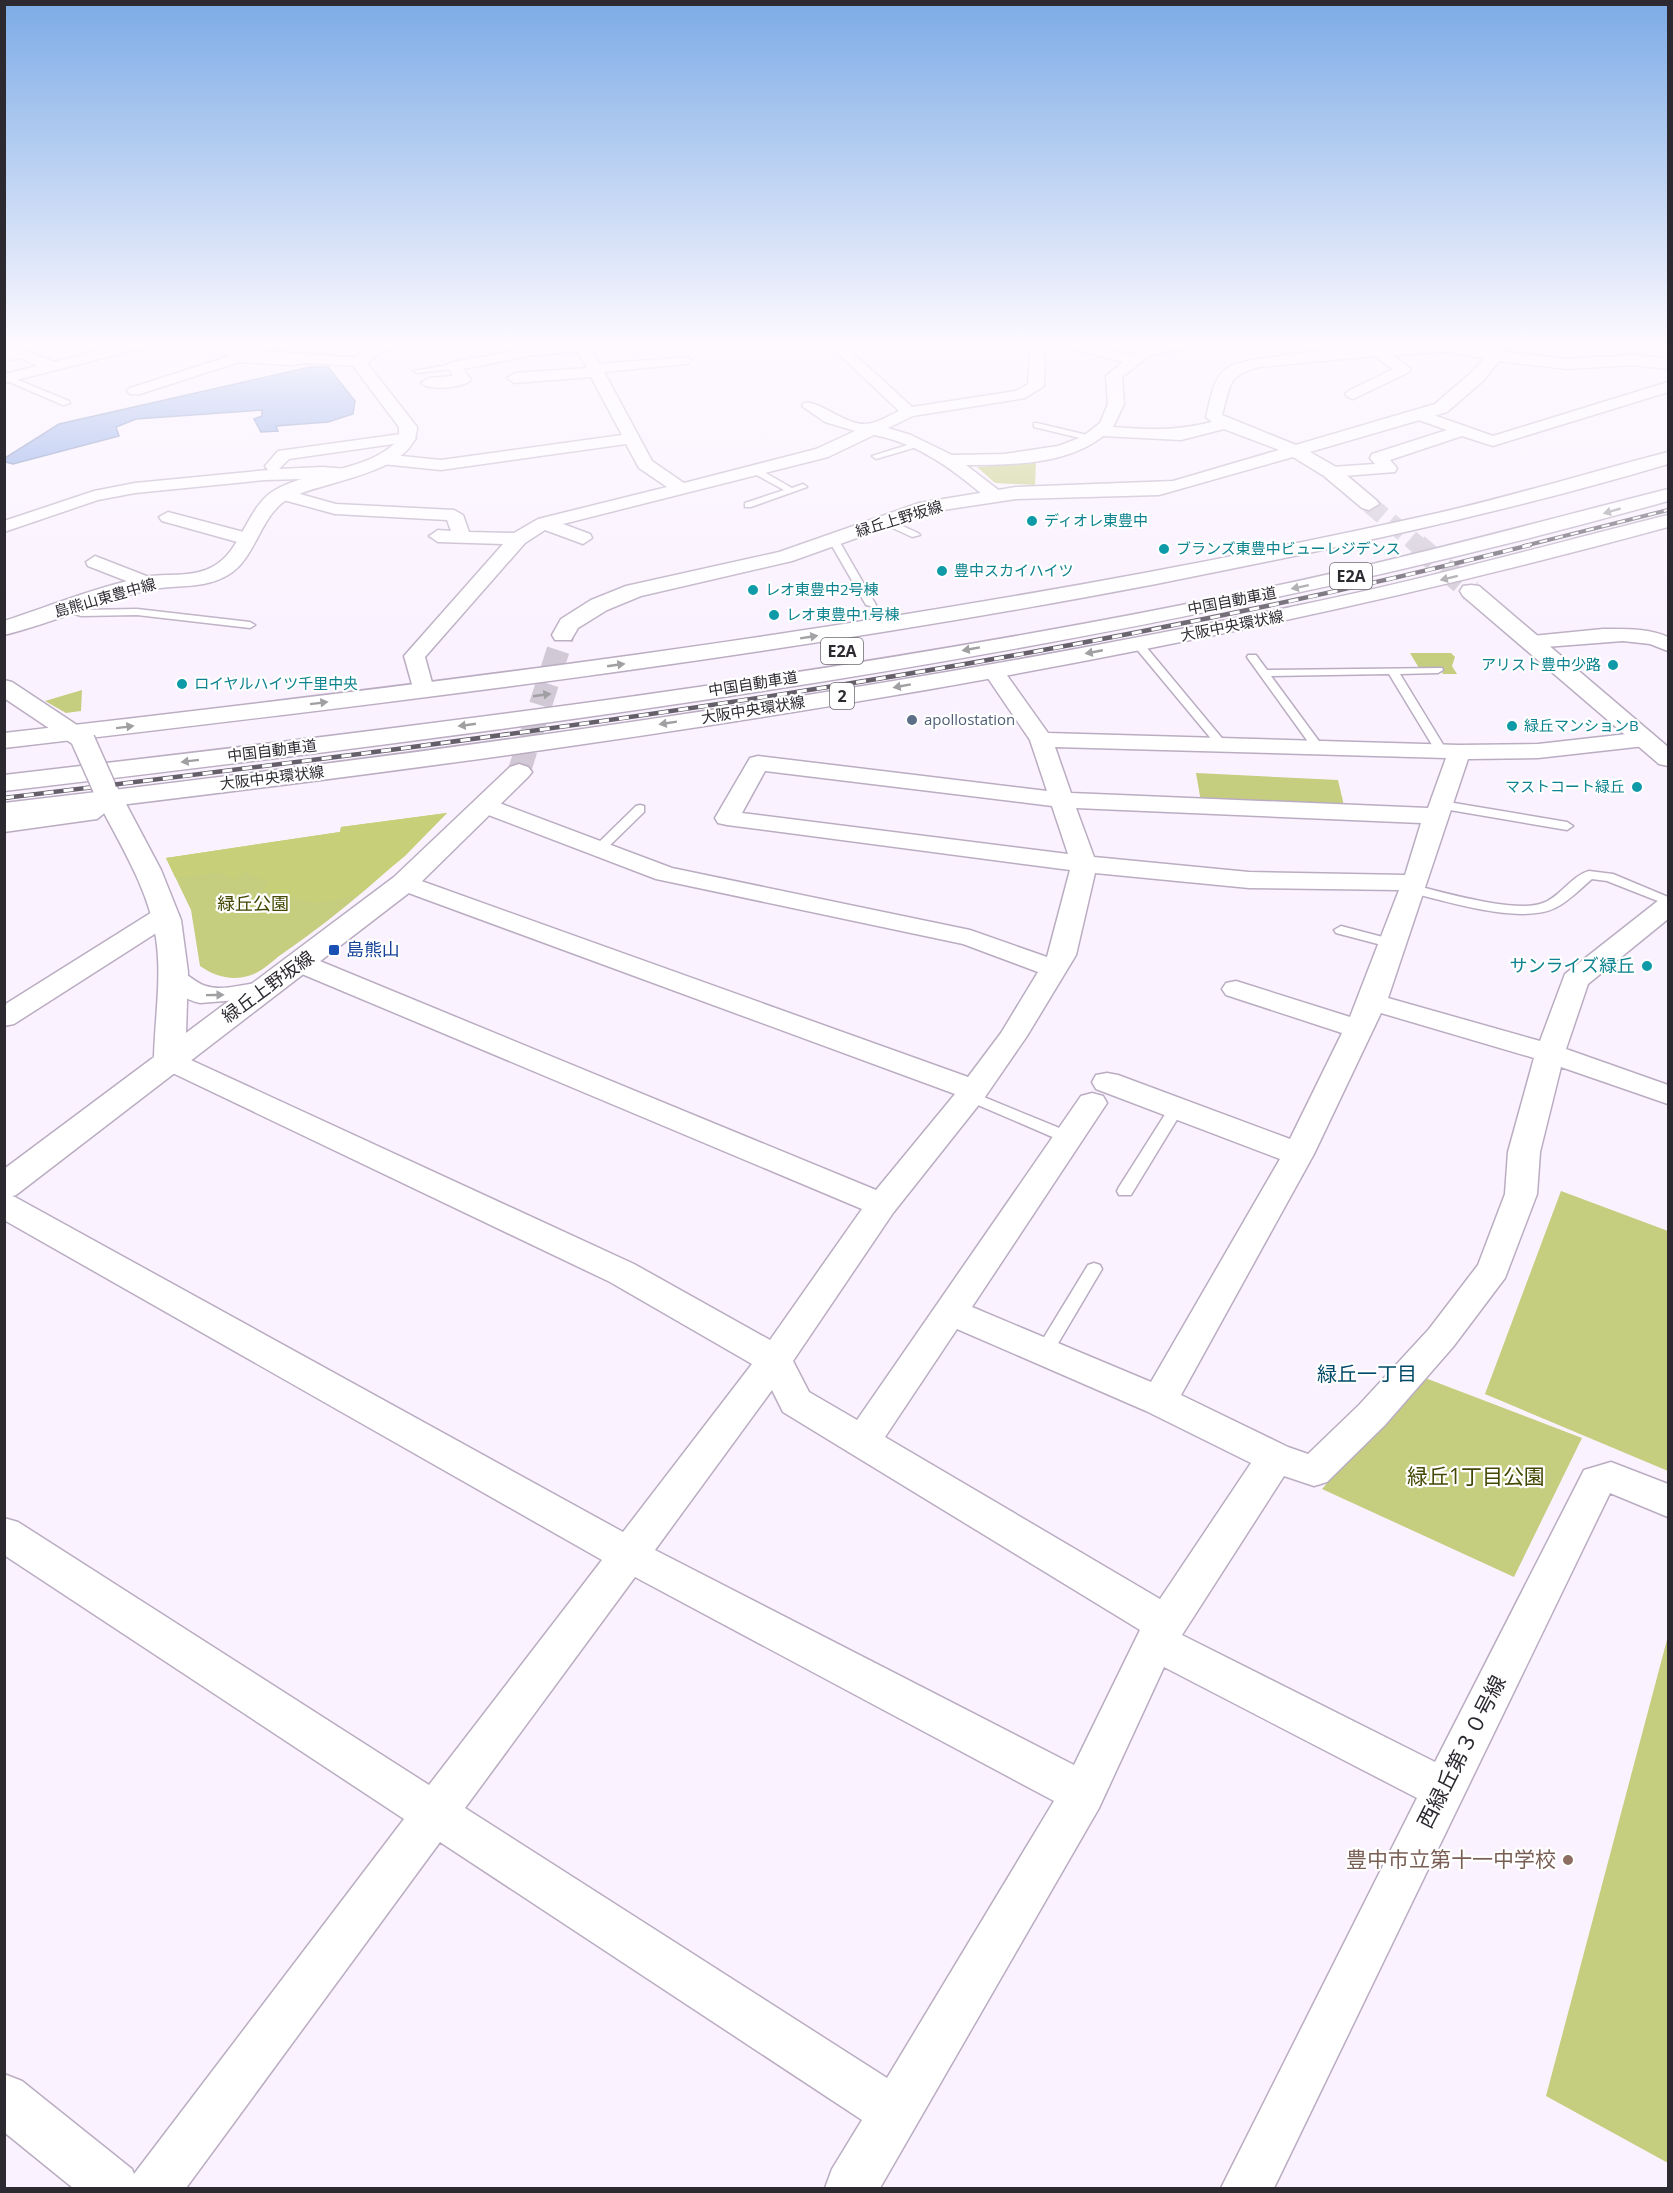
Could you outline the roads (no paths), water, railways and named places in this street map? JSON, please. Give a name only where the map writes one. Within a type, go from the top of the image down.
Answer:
[{"type":"main road","name":"島熊山東豊中線","points":[[4,628],[147,583],[192,580],[220,571],[233,560],[267,507],[282,494],[382,459],[400,448],[405,442]]},
{"type":"main road","name":"緑丘上野坂線","points":[[563,635],[569,624],[599,605],[634,591],[762,563],[926,507],[1041,491],[1159,489],[1325,442]]},
{"type":"main road","points":[[1295,451],[1331,472],[1369,504]]},
{"type":"main road","points":[[4,741],[78,737],[812,637],[1139,581],[1431,520],[1668,458]]},
{"type":"main road","name":"中国自動車道","points":[[4,762],[653,680],[989,628],[1266,576],[1406,546],[1668,477]]},
{"type":"main road","name":"中国自動車道","points":[[4,783],[478,724],[719,690],[957,652],[1139,619],[1378,570],[1534,532],[1668,495]]},
{"type":"main road","name":"大阪中央環状線","points":[[4,812],[107,793],[595,734],[993,671],[1318,608],[1483,570],[1668,520]]},
{"type":"main road","points":[[1483,570],[1586,552],[1668,531]]},
{"type":"main road","points":[[1471,591],[1532,642],[1659,737],[1668,759]]},
{"type":"main road","points":[[4,687],[78,737],[166,915],[173,976],[170,1061]]},
{"type":"main road","name":"緑丘上野坂線","points":[[4,1187],[404,883],[486,806],[519,771]]},
{"type":"street","points":[[265,475],[284,455],[376,442]]},
{"type":"street","points":[[382,459],[441,465],[606,442]]},
{"type":"street","points":[[632,442],[645,464],[680,488]]},
{"type":"street","points":[[423,690],[414,656],[518,539],[544,523],[822,453],[844,442]]},
{"type":"street","points":[[913,442],[953,460],[994,496]]},
{"type":"street","points":[[953,460],[1009,460],[1044,456],[1077,442]]},
{"type":"street","points":[[1273,442],[1295,451]]},
{"type":"street","points":[[1331,472],[1389,468],[1378,458],[1426,442]]},
{"type":"street","points":[[4,527],[94,496],[114,492],[265,475],[342,473]]},
{"type":"street","points":[[282,494],[335,509],[454,515],[462,537]]},
{"type":"street","points":[[168,518],[248,538]]},
{"type":"street","points":[[544,523],[583,538]]},
{"type":"street","points":[[438,536],[518,539]]},
{"type":"street","points":[[95,562],[147,583]]},
{"type":"street","points":[[1532,642],[1640,634],[1661,639],[1668,645]]},
{"type":"street","points":[[154,2188],[775,1360],[882,1205],[1013,1036],[1062,955],[1084,864],[1041,740],[993,671]]},
{"type":"street","points":[[1041,740],[1450,752],[1538,751],[1659,737]]},
{"type":"street","points":[[1159,1401],[1298,1154],[1372,1002],[1439,811],[1450,752]]},
{"type":"street","points":[[1414,886],[1249,880],[1084,864],[727,818],[758,763],[1063,800],[1439,811]]},
{"type":"street","points":[[4,825],[88,814],[107,793]]},
{"type":"street","points":[[486,806],[665,874],[970,938],[1054,969]]},
{"type":"street","points":[[404,883],[971,1093]]},
{"type":"street","points":[[951,1312],[1159,1401],[1275,1458],[1314,1471],[1372,1415],[1441,1338],[1493,1269],[1521,1194],[1524,1152],[1550,1053],[1575,980],[1668,906]]},
{"type":"street","points":[[4,1018],[166,915]]},
{"type":"street","points":[[300,963],[882,1205]]},
{"type":"street","points":[[173,976],[200,995],[238,994],[263,990]]},
{"type":"street","points":[[1236,989],[1358,1029]]},
{"type":"street","points":[[1372,1002],[1550,1053],[1668,1095]]},
{"type":"street","points":[[170,1061],[621,1273],[775,1360],[796,1402],[1161,1633],[1443,1789]]},
{"type":"street","points":[[862,1443],[1100,1092],[1176,1108],[1298,1154]]},
{"type":"street","points":[[4,1205],[629,1555],[1083,1793]]},
{"type":"street","points":[[851,2188],[1083,1793],[1161,1633],[1275,1458]]},
{"type":"street","name":"西緑丘第３０号線","points":[[1246,2188],[1597,1481],[1611,1477],[1668,1501]]},
{"type":"street","points":[[4,1534],[435,1816],[896,2113]]},
{"type":"street","points":[[4,2099],[112,2188]]},
{"type":"lane","points":[[876,456],[917,444]]},
{"type":"lane","points":[[754,470],[789,490]]},
{"type":"lane","points":[[748,505],[803,487]]},
{"type":"lane","points":[[736,500],[760,510]]},
{"type":"lane","points":[[885,520],[915,536]]},
{"type":"lane","points":[[833,539],[871,605]]},
{"type":"lane","points":[[67,608],[81,613],[137,612],[250,625]]},
{"type":"lane","points":[[1138,644],[1222,745]]},
{"type":"lane","points":[[1252,657],[1318,748]]},
{"type":"lane","points":[[1263,673],[1438,670]]},
{"type":"lane","points":[[1394,671],[1450,752]]},
{"type":"lane","points":[[599,849],[640,808]]},
{"type":"lane","points":[[1439,811],[1567,826]]},
{"type":"lane","points":[[1414,886],[1516,909],[1535,909],[1547,906],[1589,876],[1609,877],[1668,900]]},
{"type":"lane","points":[[1341,930],[1393,944]]},
{"type":"lane","points":[[971,1093],[1068,1138]]},
{"type":"lane","points":[[1125,1191],[1176,1108]]},
{"type":"lane","points":[[1044,1352],[1094,1269]]},
{"type":"water","points":[[30,442],[95,442],[13,464],[5,462],[5,458]]},
{"type":"tunnel","points":[[1369,504],[1419,546]]},
{"type":"tunnel","points":[[1417,545],[1471,591]]},
{"type":"tunnel","points":[[519,772],[563,635]]},
{"type":"railway","points":[[1524,546],[1668,510]]},
{"type":"railway","points":[[4,798],[580,724],[962,665],[1342,590],[1530,545]]},
{"type":"place","name":"ディオレ東豊中","points":[[1032,521]]},
{"type":"place","name":"ブランズ東豊中ビューレジデンス","points":[[1164,549]]},
{"type":"place","name":"豊中スカイハイツ","points":[[942,571]]},
{"type":"place","name":"レオ東豊中2号棟","points":[[753,590]]},
{"type":"place","name":"レオ東豊中1号棟","points":[[774,615]]},
{"type":"place","name":"アリスト豊中少路","points":[[1613,665]]},
{"type":"place","name":"ロイヤルハイツ千里中央","points":[[182,684]]},
{"type":"place","name":"apollostation","points":[[912,720]]},
{"type":"place","name":"緑丘マンションB","points":[[1512,726]]},
{"type":"place","name":"マストコート緑丘","points":[[1637,787]]},
{"type":"place","name":"島熊山","points":[[334,950]]},
{"type":"place","name":"サンライズ緑丘","points":[[1647,966]]},
{"type":"place","name":"豊中市立第十一中学校","points":[[1568,1860]]},
{"type":"district","name":"緑丘一丁目","points":[[1367,1374]]},
{"type":"park label","name":"緑丘公園","points":[[253,904]]},
{"type":"park label","name":"緑丘1丁目公園","points":[[1476,1477]]}]
